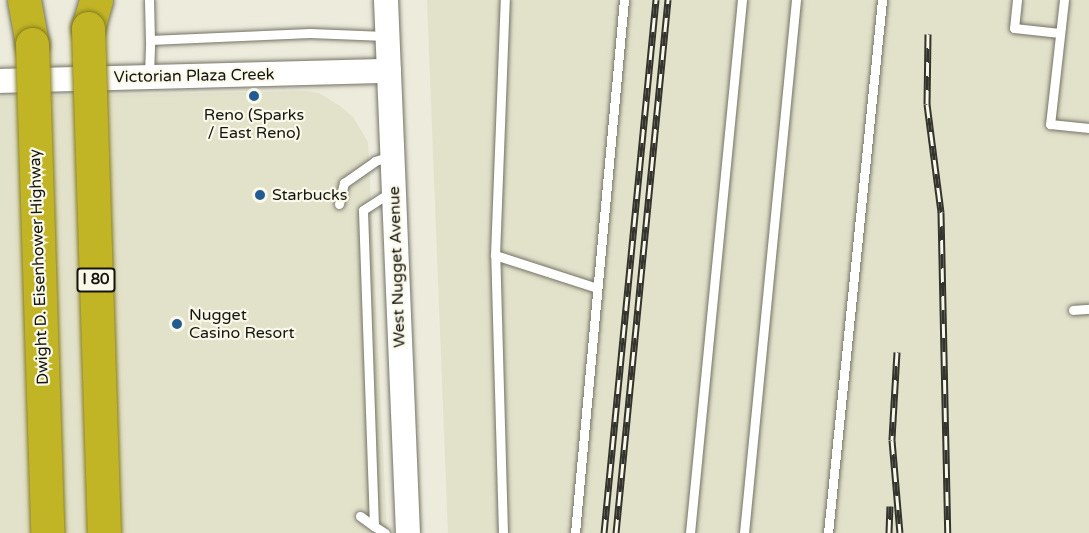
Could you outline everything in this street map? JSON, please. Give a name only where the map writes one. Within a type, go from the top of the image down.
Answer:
[{"type":"highway","points":[[24,0],[32,44]]},
{"type":"highway","name":"Dwight D. Eisenhower Highway","points":[[31,0],[47,533]]},
{"type":"highway","name":"I 80","points":[[90,9],[104,533]]},
{"type":"street","name":"West Nugget Avenue","points":[[386,0],[408,533]]},
{"type":"street","name":"Victorian Plaza Creek","points":[[0,81],[389,71]]},
{"type":"lane","points":[[149,0],[149,77]]},
{"type":"lane","points":[[503,533],[495,255],[505,0]]},
{"type":"lane","points":[[575,533],[624,0]]},
{"type":"lane","points":[[690,533],[742,0]]},
{"type":"lane","points":[[744,533],[796,0]]},
{"type":"lane","points":[[828,533],[882,0]]},
{"type":"lane","points":[[1017,0],[1014,28],[1060,33]]},
{"type":"lane","points":[[1064,0],[1050,124],[1089,128]]},
{"type":"lane","points":[[150,40],[310,33],[388,36]]},
{"type":"lane","points":[[339,204],[344,183],[375,161],[392,156]]},
{"type":"lane","points":[[374,526],[363,210],[394,190]]},
{"type":"lane","points":[[495,255],[597,288]]},
{"type":"lane","points":[[1073,310],[1089,309]]},
{"type":"lane","points":[[360,516],[385,533]]},
{"type":"shaded area","points":[[427,0],[1089,0],[1089,533],[448,533]]},
{"type":"shaded area","name":"Nugget Casino Resort","points":[[306,91],[319,93],[340,106],[353,117],[368,142],[387,533],[0,533],[0,97]]},
{"type":"railway","points":[[604,533],[656,0]]},
{"type":"railway","points":[[616,533],[668,0]]},
{"type":"railway","points":[[928,34],[927,104],[941,212],[948,533]]},
{"type":"railway","points":[[897,352],[892,440],[900,533]]},
{"type":"railway","points":[[889,533],[890,506]]},
{"type":"place","name":"Reno (Sparks / East Reno)","points":[[254,96]]},
{"type":"place","name":"Starbucks","points":[[260,195]]},
{"type":"place","name":"Nugget Casino Resort","points":[[177,324]]}]
